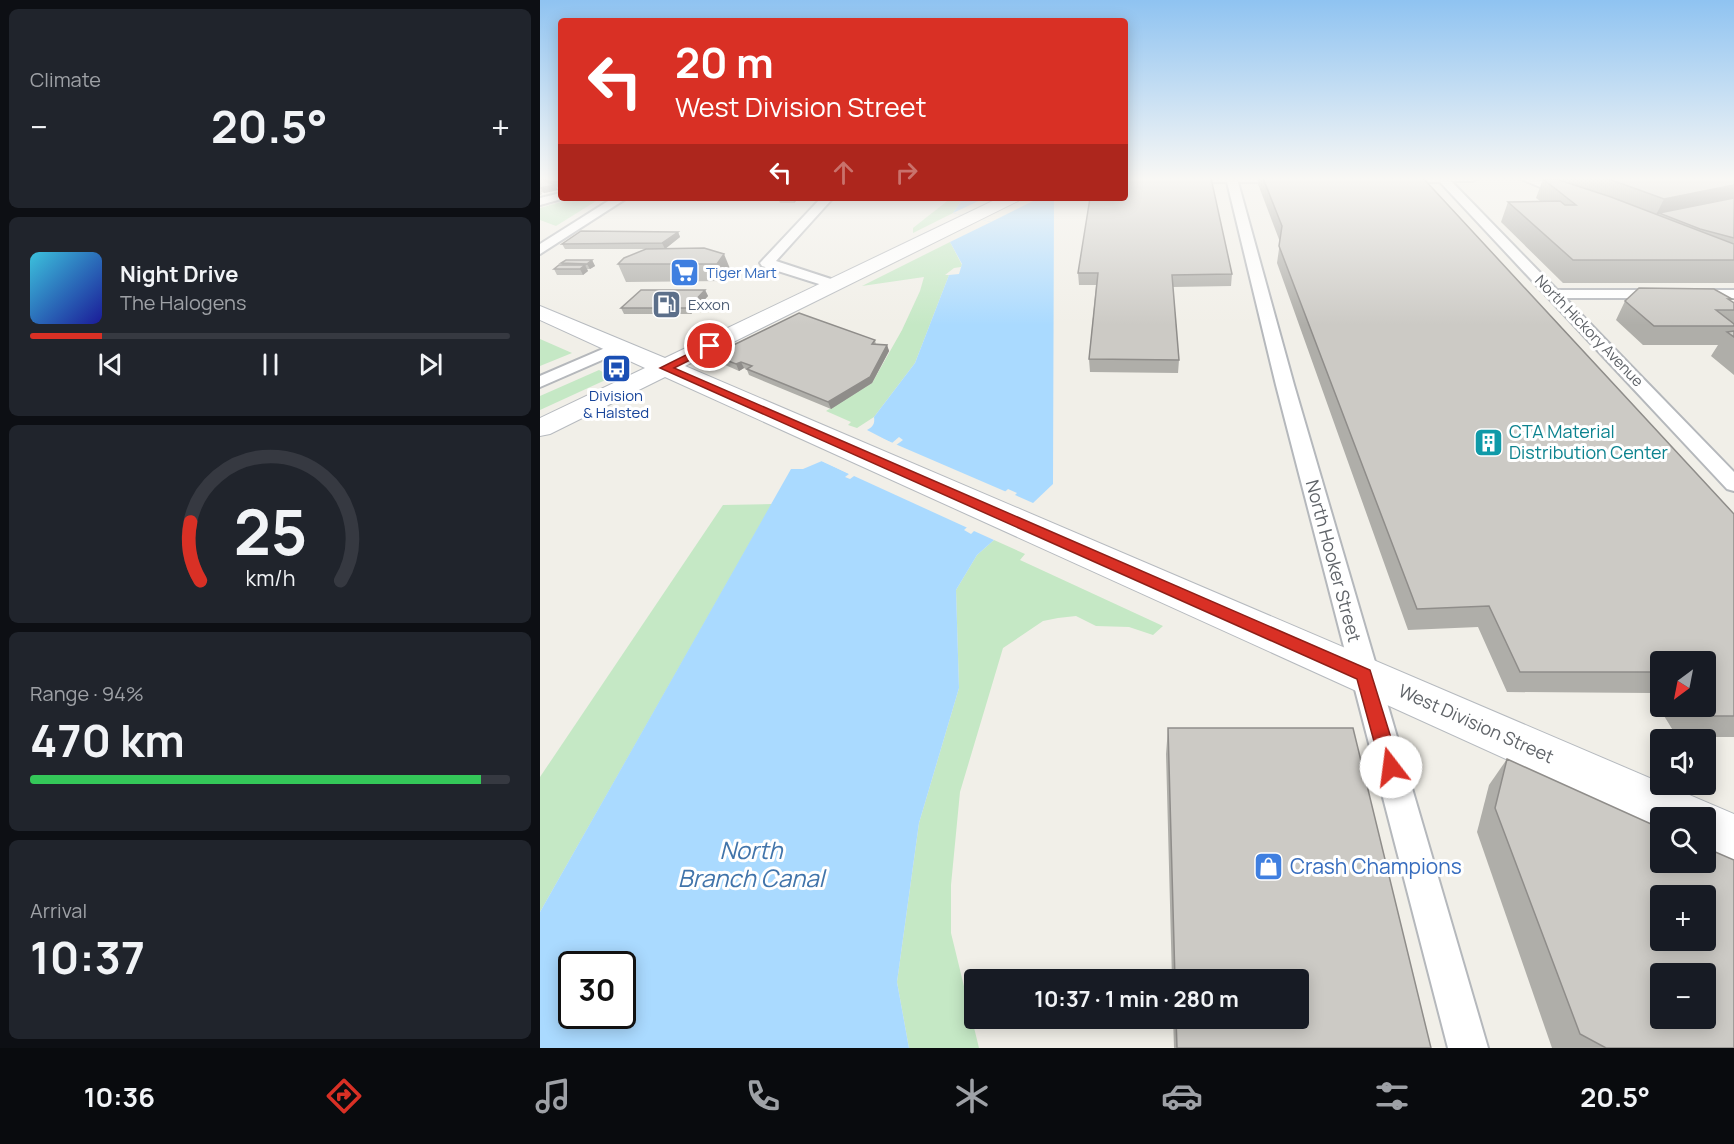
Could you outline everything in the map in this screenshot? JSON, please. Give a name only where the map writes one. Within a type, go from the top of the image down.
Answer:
[{"type":"main road","points":[[540,428],[953,227]]},
{"type":"main road","name":"West Division Street","points":[[540,312],[1663,807]]},
{"type":"main road","points":[[1716,830],[1734,838]]},
{"type":"street","points":[[540,250],[576,227]]},
{"type":"street","points":[[800,227],[767,263],[835,285]]},
{"type":"street","name":"North Hooker Street","points":[[1244,227],[1364,675],[1468,1048]]},
{"type":"street","name":"North Hickory Avenue","points":[[1489,227],[1734,484]]},
{"type":"street","points":[[1554,294],[1734,294]]},
{"type":"street","points":[[540,382],[620,347]]},
{"type":"green space","points":[[914,227],[925,227],[913,233]]},
{"type":"green space","points":[[950,242],[962,265],[945,275],[949,275],[915,363],[874,417],[857,428],[848,425],[851,422],[826,411],[872,383],[902,330],[924,277],[862,286]]},
{"type":"green space","points":[[540,339],[572,353],[540,366]]},
{"type":"green space","points":[[599,370],[612,377],[540,410],[540,396]]},
{"type":"green space","points":[[772,504],[540,912],[540,777],[723,505]]},
{"type":"green space","points":[[994,540],[1025,554],[1020,560],[1163,626],[1153,635],[1129,627],[1096,626],[1076,616],[1058,618],[1043,621],[1003,648],[960,792],[951,885],[951,933],[964,986],[964,1029],[974,1029],[979,1048],[909,1048],[897,982],[919,823],[959,688],[956,590],[977,555]]},
{"type":"water","name":"North Branch Canal","points":[[981,227],[1054,227],[1053,484],[1033,503],[1015,495],[1017,493],[1008,489],[964,530],[971,534],[974,531],[994,540],[977,555],[956,590],[959,688],[919,823],[897,982],[909,1048],[540,1048],[540,912],[791,469],[803,469],[822,461],[849,474],[845,477],[850,479],[903,440],[899,437],[892,443],[867,430],[874,423],[874,417],[915,363],[949,275],[959,274],[962,264],[950,242]]},
{"type":"pier","points":[[865,431],[1009,493],[970,529],[819,460],[824,459],[852,474],[890,446],[873,438]]},
{"type":"building","points":[[1085,227],[1222,227],[1232,274],[1172,275],[1179,360],[1089,359],[1098,273],[1078,273]]},
{"type":"building","name":"CTA Material Distribution Center","points":[[1282,227],[1468,227],[1734,514],[1734,716],[1716,716],[1716,651],[1650,651],[1650,672],[1520,672],[1489,606],[1417,609],[1279,246]]},
{"type":"building","points":[[1536,227],[1689,227],[1734,244],[1734,260],[1573,260]]},
{"type":"building","points":[[1695,227],[1734,227],[1734,238]]},
{"type":"building","points":[[581,231],[678,232],[662,243],[562,244]]},
{"type":"building","points":[[704,248],[724,254],[717,264],[618,264],[624,258],[646,249]]},
{"type":"building","points":[[566,260],[592,260],[587,264],[561,263]]},
{"type":"building","points":[[559,265],[585,265],[580,269],[554,269]]},
{"type":"building","points":[[1639,288],[1714,289],[1732,299],[1728,299],[1734,303],[1734,310],[1716,310],[1734,326],[1654,326],[1625,301]]},
{"type":"building","points":[[641,290],[705,290],[688,308],[621,308]]},
{"type":"building","points":[[799,313],[875,340],[872,344],[887,345],[870,377],[828,402],[747,369],[752,366],[741,362],[736,364],[713,355]]},
{"type":"building","name":"Crash Champions","points":[[1168,728],[1353,728],[1431,1048],[1177,1048],[1176,1029],[1309,1029],[1309,969],[1175,969]]},
{"type":"building","points":[[1507,759],[1650,823],[1650,873],[1716,873],[1716,852],[1734,860],[1734,1048],[1606,1048],[1580,1034],[1495,808]]},
{"type":"place","name":"Tiger Mart","points":[[685,273]]},
{"type":"place","name":"Exxon","points":[[667,305]]},
{"type":"place","name":"Division & Halsted","points":[[616,369]]},
{"type":"place","name":"CTA Material Distribution Center","points":[[1488,442]]},
{"type":"place","name":"Crash Champions","points":[[1269,867]]},
{"type":"route","points":[[710,346],[665,368],[1364,675],[1391,767]]}]
